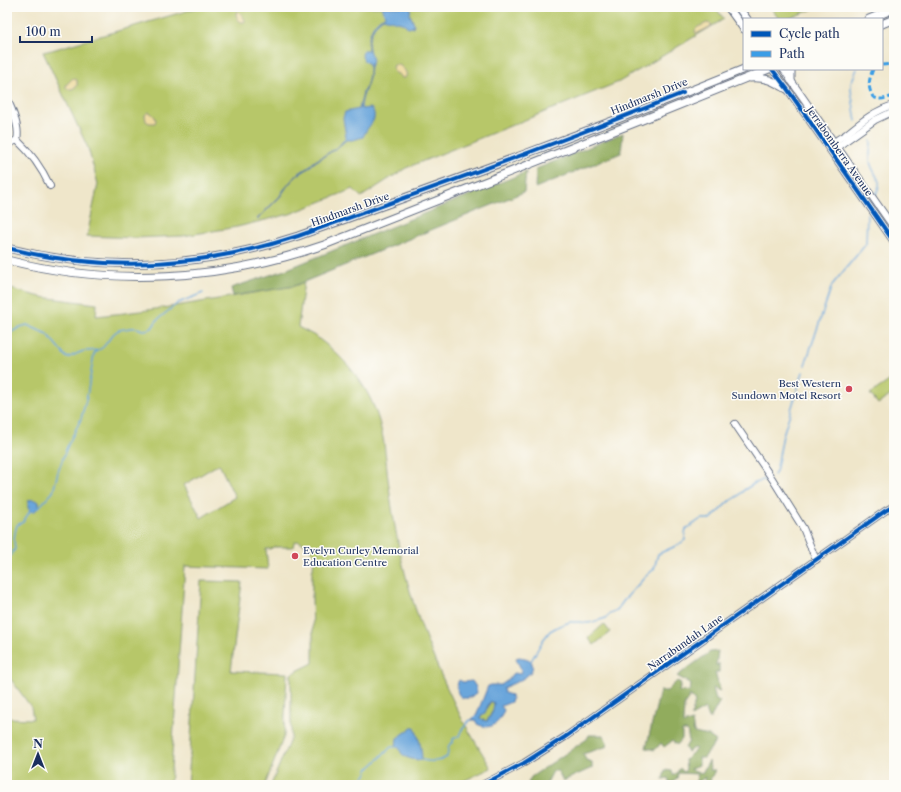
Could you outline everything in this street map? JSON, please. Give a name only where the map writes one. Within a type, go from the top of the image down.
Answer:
[{"type":"main road","points":[[728,7],[743,28]]},
{"type":"main road","points":[[738,7],[746,18]]},
{"type":"main road","points":[[872,18],[894,9]]},
{"type":"main road","points":[[883,24],[894,19]]},
{"type":"main road","points":[[718,80],[743,67]]},
{"type":"main road","name":"Hindmarsh Drive","points":[[7,248],[84,262],[121,264],[162,264],[192,261],[249,251],[298,236],[528,153],[637,112],[743,69]]},
{"type":"main road","name":"Hindmarsh Drive","points":[[7,260],[54,270],[86,274],[147,277],[191,274],[248,266],[291,256],[324,245],[766,70]]},
{"type":"main road","points":[[791,70],[791,80]]},
{"type":"main road","points":[[742,79],[765,79],[787,89]]},
{"type":"main road","points":[[528,153],[532,163]]},
{"type":"street","name":"Jerrabomberra Avenue","points":[[773,70],[894,242]]},
{"type":"street","name":"Jerrabomberra Avenue","points":[[784,70],[894,228]]},
{"type":"street","points":[[9,103],[14,117],[18,136],[17,140],[39,166],[50,186]]},
{"type":"street","points":[[836,144],[844,135],[871,115],[894,104]]},
{"type":"street","points":[[829,149],[875,120],[894,111]]},
{"type":"street","points":[[7,144],[17,140]]},
{"type":"street","points":[[837,161],[844,156]]},
{"type":"street","points":[[735,424],[803,528],[816,560]]},
{"type":"street","name":"Narrabundah Lane","points":[[482,785],[524,763],[565,737],[894,506]]},
{"type":"green space","points":[[200,7],[715,7],[724,19],[619,82],[406,168],[361,197],[353,189],[290,214],[237,227],[183,236],[135,238],[87,236],[98,184],[88,148],[43,52]]},
{"type":"green space","points":[[770,7],[818,7],[790,18],[778,18]]},
{"type":"green space","points":[[623,133],[621,153],[535,188],[536,169]]},
{"type":"green space","points":[[526,172],[524,192],[294,286],[233,296],[231,288],[285,270]]},
{"type":"green space","points":[[304,282],[298,327],[317,337],[350,367],[366,390],[372,402],[383,436],[397,535],[413,602],[425,637],[447,688],[463,721],[491,768],[455,785],[271,785],[291,737],[291,674],[313,663],[312,570],[314,554],[305,544],[297,541],[294,542],[293,547],[273,547],[271,549],[266,549],[268,569],[185,566],[170,785],[7,785],[7,718],[33,719],[31,707],[7,674],[7,288],[41,297],[97,304],[96,316],[170,307],[294,286]],"holes":[[[219,464],[235,497],[201,518],[184,485]]]},
{"type":"green space","points":[[892,379],[894,382],[894,393],[878,404],[870,394]]},
{"type":"green space","points":[[201,581],[242,582],[231,671],[287,673],[284,736],[265,785],[188,785]]},
{"type":"green space","points":[[604,624],[610,632],[594,645],[588,638]]},
{"type":"green space","points":[[718,651],[716,666],[719,663],[719,672],[715,672],[720,691],[713,688],[716,700],[720,701],[710,719],[705,709],[691,717],[695,702],[690,695],[684,706],[683,724],[692,721],[694,733],[709,736],[716,741],[704,758],[699,758],[699,765],[690,769],[702,773],[709,761],[710,770],[715,770],[710,780],[714,785],[704,785],[705,777],[696,784],[698,774],[678,773],[677,779],[670,784],[668,778],[663,779],[665,770],[672,771],[673,775],[675,775],[680,768],[684,772],[686,769],[685,760],[696,749],[693,748],[688,752],[685,748],[689,741],[687,731],[682,731],[682,739],[677,745],[672,741],[664,747],[661,743],[655,750],[646,748],[660,691],[667,691],[677,681],[681,683],[679,692],[690,691],[691,684],[677,676],[710,652]]},
{"type":"green space","points":[[492,702],[494,703],[494,708],[487,721],[483,720],[480,718],[481,716]]},
{"type":"green space","points":[[589,735],[604,735],[608,746],[583,754],[586,760],[592,762],[592,768],[563,781],[558,771],[553,771],[546,785],[534,785],[528,783],[531,777],[587,739]]},
{"type":"sand","points":[[237,11],[243,17],[244,22],[241,22],[238,19],[236,14]]},
{"type":"sand","points":[[707,23],[711,24],[712,26],[696,34],[695,30],[698,27]]},
{"type":"sand","points":[[394,65],[399,65],[404,69],[406,72],[405,78],[402,78],[394,72]]},
{"type":"sand","points":[[73,78],[77,80],[77,86],[72,89],[67,89],[67,84]]},
{"type":"sand","points":[[148,112],[155,117],[155,123],[149,123],[146,121],[145,115]]},
{"type":"water","points":[[382,7],[411,7],[410,14],[414,24],[413,27],[408,28],[405,24],[383,18],[374,27],[368,45],[371,30],[380,18],[385,16]]},
{"type":"water","points":[[368,45],[373,61],[370,67],[367,84],[369,64],[364,61],[362,56],[363,51],[368,51]]},
{"type":"water","points":[[367,85],[362,100],[361,109],[370,108],[373,110],[374,116],[373,121],[363,137],[353,140],[346,140],[337,148],[298,175],[288,185],[280,197],[257,219],[280,196],[282,192],[296,175],[315,161],[338,147],[346,137],[343,118],[345,112],[359,109],[363,92]]},
{"type":"water","points":[[29,500],[39,502],[39,507],[34,512],[30,511],[28,508]]},
{"type":"water","points":[[516,658],[527,658],[530,660],[533,668],[531,672],[517,682],[503,688],[504,693],[511,695],[512,699],[511,702],[501,706],[504,710],[500,719],[494,725],[486,727],[477,724],[476,720],[471,720],[476,716],[488,686],[501,685],[508,680],[512,674],[519,674],[522,672]],"holes":[[[489,703],[494,703],[492,712],[487,721],[480,718],[485,713]]]},
{"type":"water","points":[[459,680],[463,682],[472,681],[476,687],[477,693],[468,698],[459,696],[457,685]]},
{"type":"water","points":[[410,728],[415,728],[421,748],[422,760],[404,756],[399,747],[396,747],[397,738]]},
{"type":"waterway","points":[[856,121],[851,83],[857,70]]},
{"type":"waterway","points":[[871,141],[870,161],[879,184],[876,195]]},
{"type":"waterway","points":[[805,365],[832,285],[866,244],[867,213]]},
{"type":"waterway","points":[[7,335],[20,327],[27,325],[47,334],[67,358],[82,352],[100,349],[114,333],[119,330],[132,328],[144,330],[152,328],[157,320],[178,303],[203,293]]},
{"type":"waterway","points":[[37,508],[53,492],[67,447],[81,419],[87,396],[94,354],[97,351]]},
{"type":"waterway","points":[[774,475],[776,472],[783,435],[803,372]]},
{"type":"waterway","points":[[531,661],[550,631],[570,622],[588,623],[606,618],[617,610],[625,599],[654,569],[658,554],[678,545],[685,540],[686,529],[701,519],[711,519],[727,503],[744,490],[762,480],[768,480]]},
{"type":"waterway","points":[[7,560],[15,549],[14,537],[17,525],[23,522],[30,511],[32,511]]},
{"type":"waterway","points":[[422,760],[435,761],[447,757],[449,745],[453,742],[453,739],[459,736],[461,731],[471,720]]},
{"type":"waterway","points":[[355,785],[366,775],[370,767],[382,755],[385,754],[391,747],[396,747]]},
{"type":"marked path","points":[[883,65],[894,64]]},
{"type":"marked path","points":[[873,70],[869,83],[873,97],[881,99],[894,96]]},
{"type":"cycle path","points":[[773,70],[894,242]]},
{"type":"cycle path","points":[[7,248],[44,256],[117,264],[189,260],[226,255],[262,247],[298,236],[443,184],[683,93]]},
{"type":"cycle path","points":[[482,785],[524,763],[565,737],[894,506]]},
{"type":"place","name":"Best Western Sundown Motel Resort","points":[[849,389]]},
{"type":"place","name":"Evelyn Curley Memorial Education Centre","points":[[295,556]]}]
